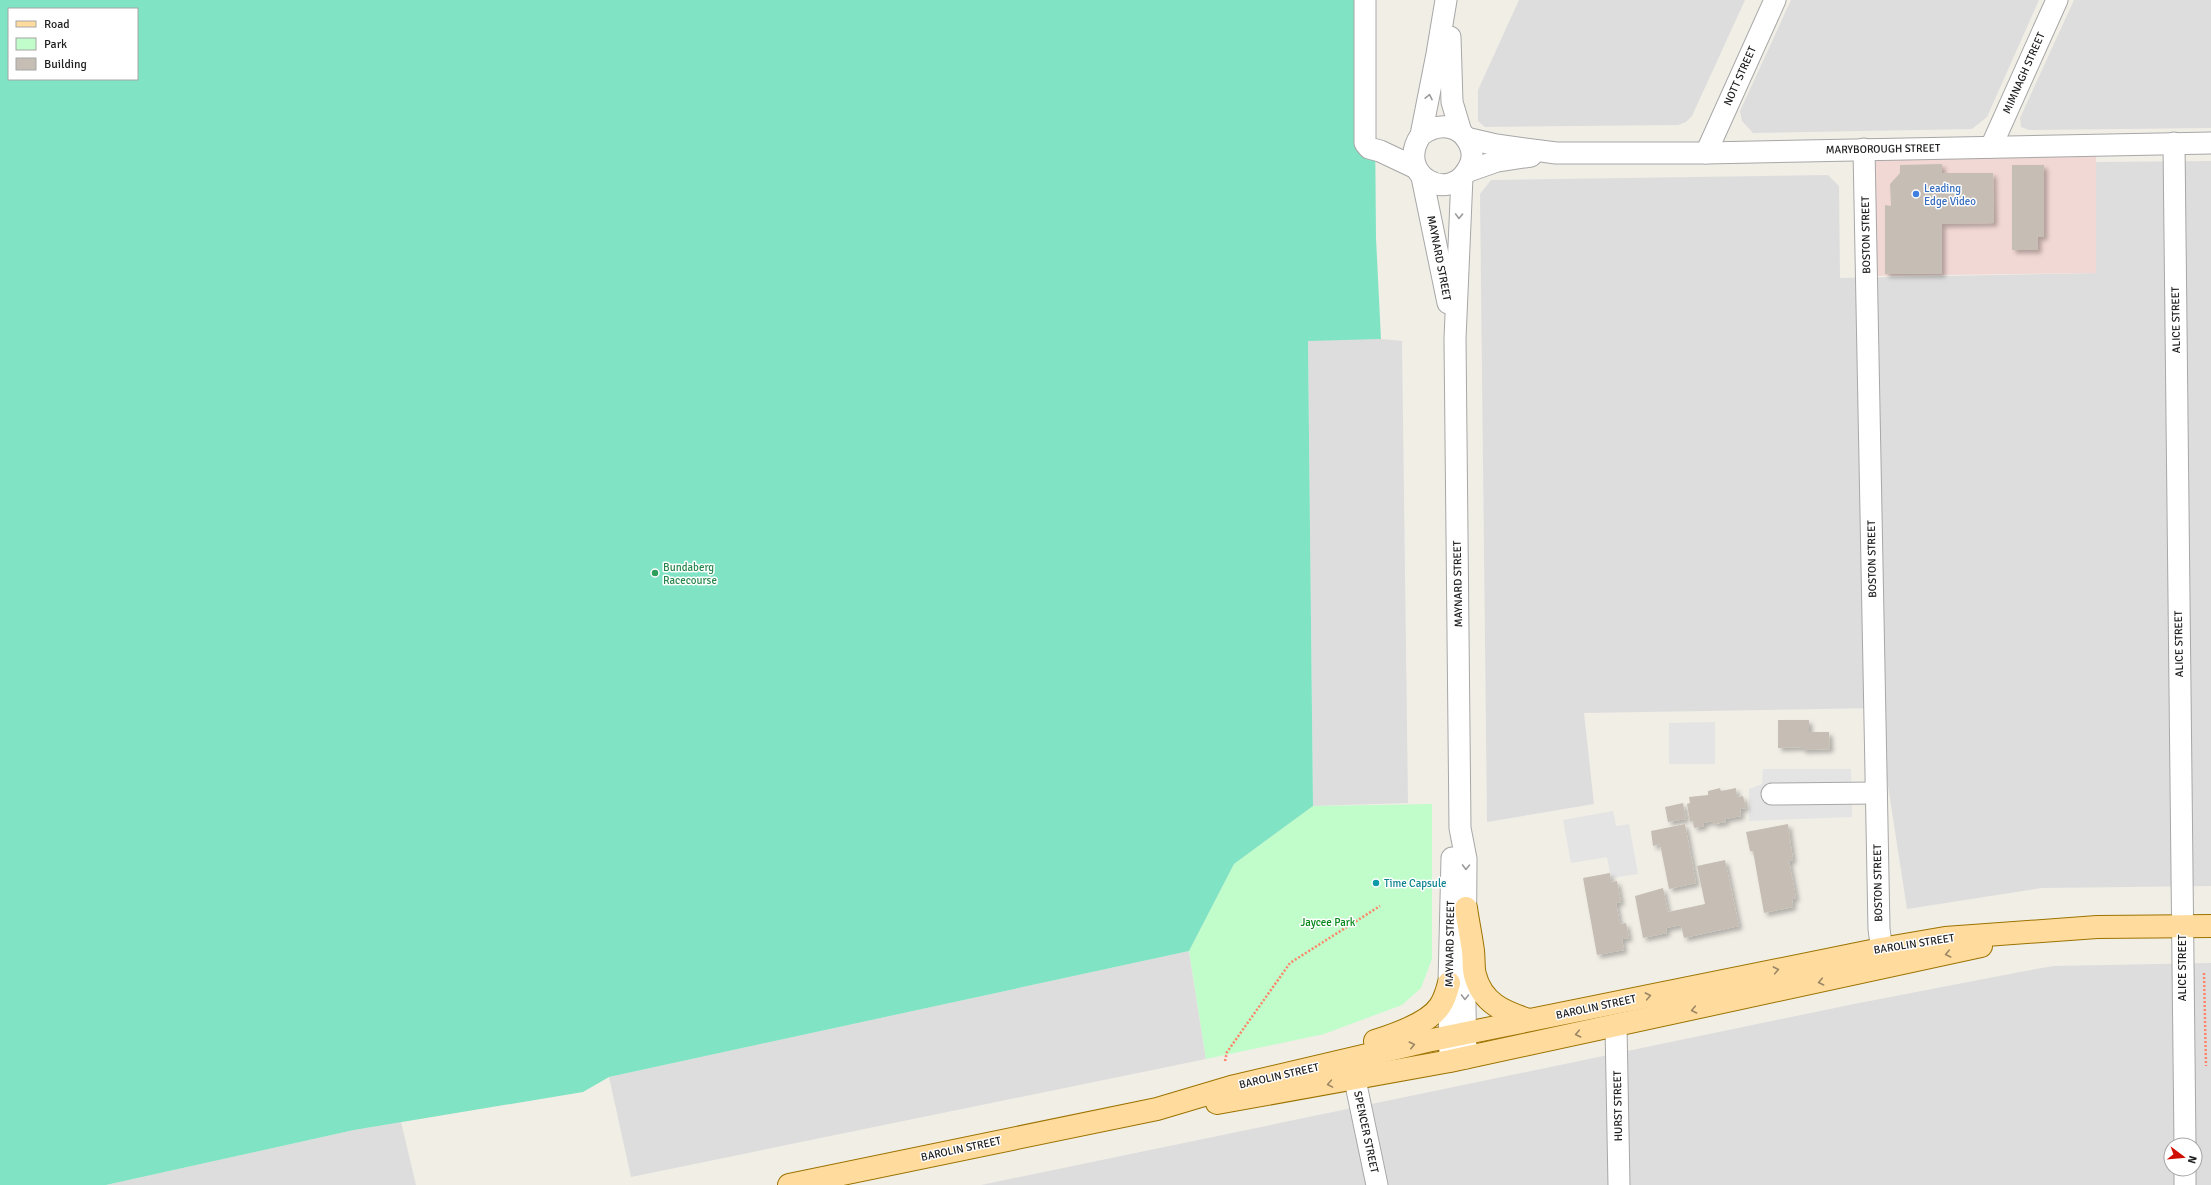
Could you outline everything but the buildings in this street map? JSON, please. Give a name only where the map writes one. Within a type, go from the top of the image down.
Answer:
[{"type":"main road","points":[[1466,908],[1473,950],[1474,974],[1482,992],[1495,1007],[1504,1012],[1530,1020]]},
{"type":"main road","name":"BAROLIN STREET","points":[[1157,1109],[1234,1101],[1354,1080],[1458,1060],[1616,1026],[1883,959],[1945,938],[2098,927],[2211,926]]},
{"type":"main road","name":"BAROLIN STREET","points":[[789,1185],[1157,1109],[1230,1087],[1530,1020],[1883,959]]},
{"type":"main road","points":[[1270,1078],[1323,1056],[1365,1045],[1405,1030],[1434,1013],[1440,1006],[1449,983]]},
{"type":"street","points":[[1365,0],[1364,138],[1369,148],[1380,151],[1419,172],[1431,182],[1442,185],[1453,183],[1464,175],[1472,155],[1452,102],[1449,0]]},
{"type":"street","points":[[1419,172],[1413,154],[1419,138],[1437,54],[1446,0]]},
{"type":"street","name":"NOTT STREET","points":[[1706,153],[1775,0]]},
{"type":"street","name":"MIMNAGH STREET","points":[[1991,147],[2057,0]]},
{"type":"street","points":[[1380,151],[1401,147],[1419,138],[1429,129],[1440,126],[1451,127],[1464,135]]},
{"type":"street","name":"MARYBOROUGH STREET","points":[[1464,135],[1496,145],[1556,153],[1706,153],[2211,143]]},
{"type":"street","name":"ALICE STREET","points":[[2174,143],[2185,1137]]},
{"type":"street","name":"BOSTON STREET","points":[[1864,149],[1879,929],[1883,959]]},
{"type":"street","name":"MARYBOROUGH STREET","points":[[1464,175],[1497,161],[1556,153]]},
{"type":"street","name":"MAYNARD STREET","points":[[1419,172],[1455,339]]},
{"type":"street","name":"MAYNARD STREET","points":[[1458,1060],[1458,1035],[1466,908],[1466,859],[1460,828],[1455,339],[1464,175]]},
{"type":"street","points":[[1772,794],[1876,792]]},
{"type":"street","name":"MAYNARD STREET","points":[[1458,1035],[1449,983],[1452,859],[1460,828]]},
{"type":"street","name":"HURST STREET","points":[[1616,1026],[1620,1185]]},
{"type":"street","name":"SPENCER STREET","points":[[1354,1080],[1377,1185]]},
{"type":"path","points":[[1225,1061],[1227,1052],[1290,963],[1380,906]]},
{"type":"path","points":[[2204,972],[2206,1066]]},
{"type":"shaded area","points":[[1519,0],[1745,0],[1692,116],[1686,122],[1678,125],[1485,127],[1478,121],[1478,90]]},
{"type":"shaded area","points":[[1791,0],[2039,0],[1987,117],[1972,129],[1753,133],[1742,121],[1740,111]]},
{"type":"shaded area","points":[[2074,0],[2211,0],[2211,128],[2029,130],[2021,127],[2020,118]]},
{"type":"shaded area","points":[[2096,147],[2096,273],[1869,276],[1866,151]]},
{"type":"shaded area","points":[[2211,161],[2211,886],[2042,888],[1907,909],[1876,708],[1584,713],[1594,804],[1487,822],[1480,194],[1491,180],[1828,175],[1839,186],[1840,278],[2096,273],[2096,162]]},
{"type":"shaded area","points":[[1381,339],[1402,341],[1408,803],[1313,806],[1308,340]]},
{"type":"shaded area","points":[[1715,722],[1715,764],[1669,764],[1669,723]]},
{"type":"shaded area","points":[[1763,769],[1851,769],[1852,817],[1749,821],[1749,789],[1762,784]]},
{"type":"shaded area","points":[[1613,811],[1616,826],[1629,824],[1638,874],[1611,878],[1607,857],[1571,863],[1563,820]]},
{"type":"shaded area","points":[[1189,951],[1206,1059],[631,1177],[609,1077]]},
{"type":"shaded area","points":[[2211,963],[2211,1185],[981,1185],[1854,1004],[2053,966]]},
{"type":"shaded area","points":[[401,1122],[416,1185],[106,1185],[354,1130]]},
{"type":"green space","name":"Bundaberg Racecourse","points":[[0,0],[1374,0],[1376,238],[1381,339],[1308,341],[1313,806],[1234,864],[1189,951],[609,1077],[583,1092],[354,1130],[106,1185],[0,1185]]},
{"type":"green space","name":"Jaycee Park","points":[[1432,804],[1432,959],[1421,988],[1402,1005],[1324,1034],[1206,1059],[1189,951],[1234,864],[1313,806]]},
{"type":"place","name":"Leading Edge Video","points":[[1916,194]]},
{"type":"place","name":"Bundaberg Racecourse","points":[[655,573]]},
{"type":"place","name":"Time Capsule","points":[[1376,883]]}]
